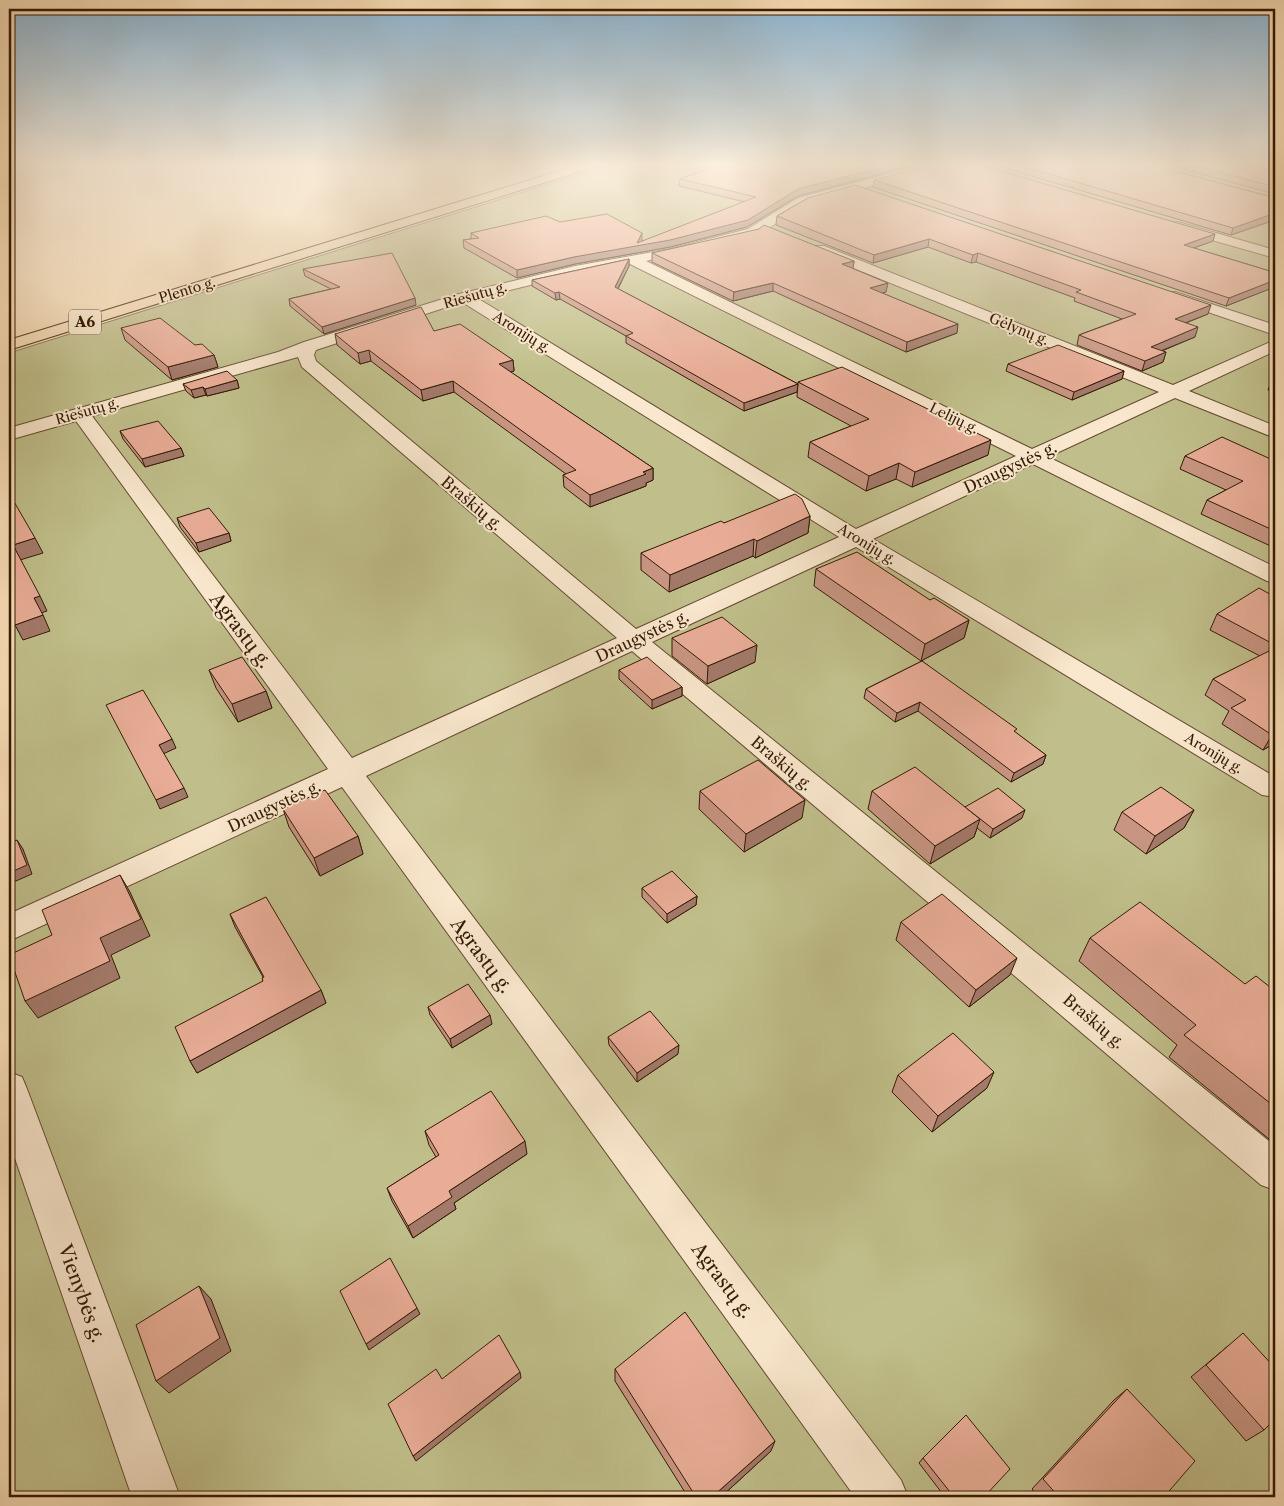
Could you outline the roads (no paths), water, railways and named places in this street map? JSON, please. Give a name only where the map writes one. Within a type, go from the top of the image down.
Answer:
[{"type":"highway","name":"Plento g.","points":[[9,345],[367,234]]},
{"type":"street","name":"Riešutų g.","points":[[9,434],[284,356],[310,345],[464,297],[574,270],[632,260],[744,234]]},
{"type":"street","points":[[1209,234],[1275,254]]},
{"type":"street","name":"Gėlynų g.","points":[[808,245],[1275,432]]},
{"type":"street","name":"Lelijų g.","points":[[632,260],[1275,576]]},
{"type":"street","points":[[1163,292],[1275,330]]},
{"type":"street","name":"Aronijų g.","points":[[464,297],[856,538],[1272,788]]},
{"type":"street","name":"Braškių g.","points":[[310,345],[306,356],[308,363],[634,640],[1275,1171]]},
{"type":"street","name":"Draugystės g.","points":[[9,928],[1275,345]]},
{"type":"street","name":"Agrastų g.","points":[[80,413],[884,1497]]},
{"type":"street","name":"Vienybės g.","points":[[9,1089],[156,1497]]}]
